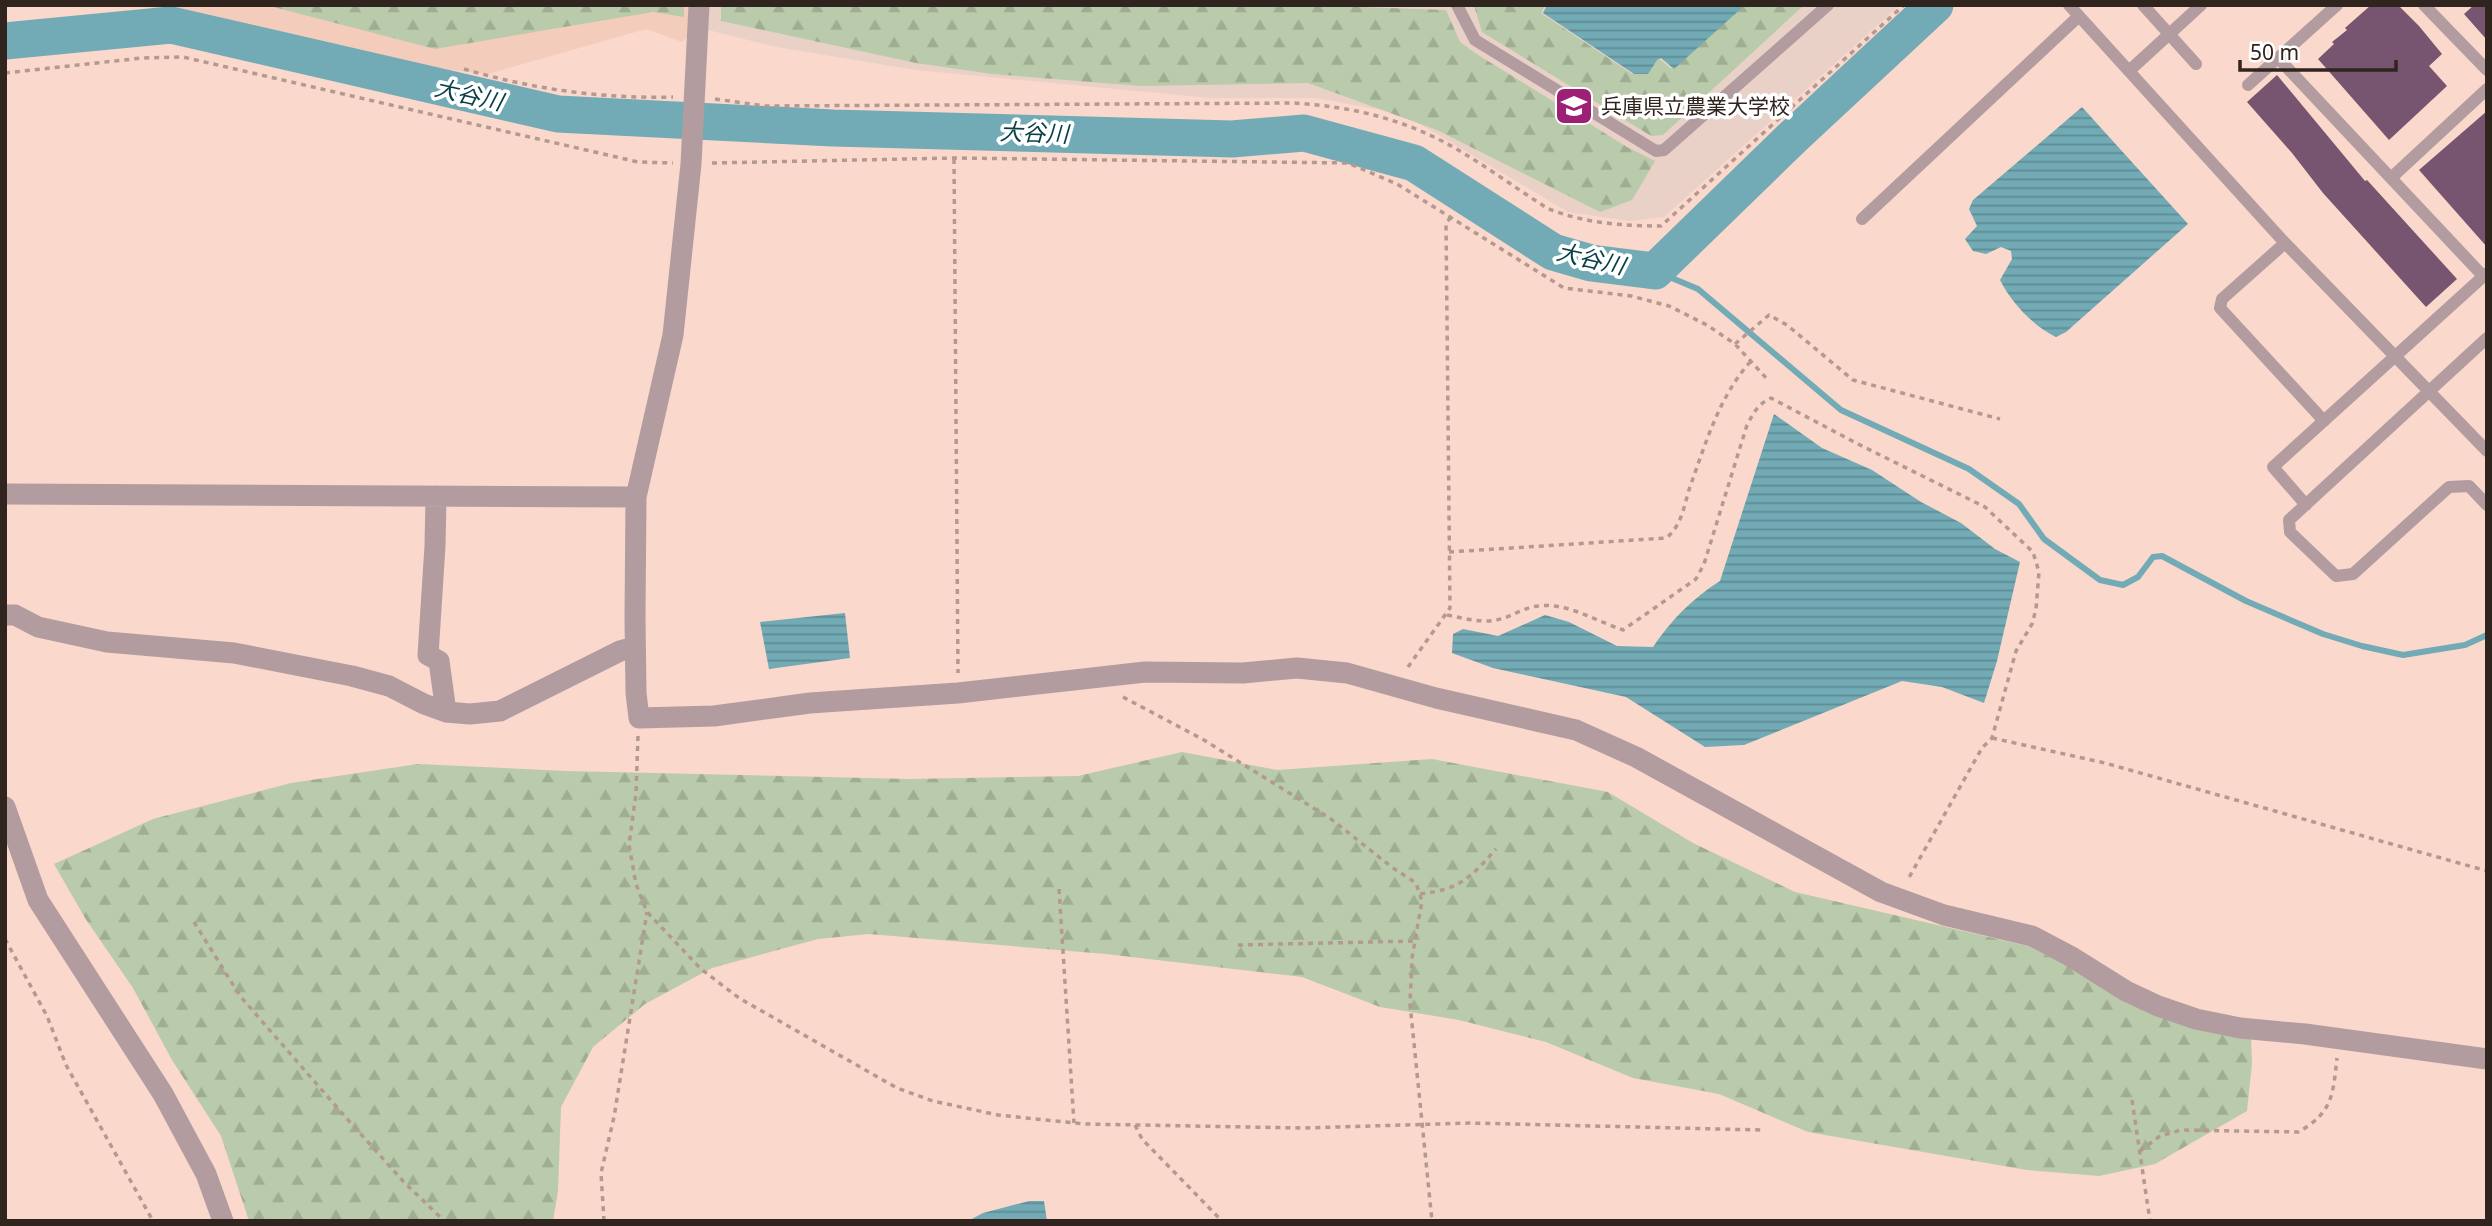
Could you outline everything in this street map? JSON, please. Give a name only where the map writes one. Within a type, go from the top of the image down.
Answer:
[{"type":"street","points":[[699,5],[691,160],[673,335],[636,497],[635,647],[639,718],[714,716],[810,703],[958,693],[1145,672],[1243,673],[1297,668],[1347,673],[1436,698],[1576,730],[1636,757],[1881,892],[1944,915],[2032,936],[2126,991],[2158,1006],[2240,1028],[2487,1059]]},
{"type":"street","points":[[5,494],[636,497]]},
{"type":"street","points":[[436,496],[428,655],[439,661],[446,712]]},
{"type":"street","points":[[5,615],[15,615],[38,627],[107,642],[234,653],[352,676],[389,686],[446,712],[470,714],[500,711],[620,650],[635,647]]},
{"type":"street","points":[[5,807],[38,900],[163,1094],[206,1174],[223,1221]]},
{"type":"lane","points":[[1457,5],[1475,40],[1656,152],[1664,149],[1828,5]]},
{"type":"lane","points":[[2069,5],[2285,243],[2487,452]]},
{"type":"lane","points":[[2143,5],[2196,64]]},
{"type":"lane","points":[[2129,71],[2201,5]]},
{"type":"lane","points":[[2248,85],[2337,5]]},
{"type":"lane","points":[[2424,5],[2487,70]]},
{"type":"lane","points":[[1862,219],[2079,16]]},
{"type":"lane","points":[[2278,58],[2485,275],[2273,467],[2306,505]]},
{"type":"lane","points":[[2391,178],[2487,89]]},
{"type":"lane","points":[[2285,243],[2222,299],[2220,308],[2324,421]]},
{"type":"lane","points":[[2487,338],[2289,520],[2290,532],[2336,576],[2353,574],[2449,487],[2469,486],[2487,505]]},
{"type":"path","points":[[464,69],[495,78],[593,96],[765,106],[1332,105],[1366,112],[1440,139],[1560,214],[1626,226],[1661,226],[1904,5]]},
{"type":"path","points":[[5,73],[142,58],[183,57],[638,162],[954,158],[1348,163],[1397,184],[1564,288],[1631,296],[1670,306],[1707,325],[1737,342],[1768,380]]},
{"type":"path","points":[[954,158],[958,693]]},
{"type":"path","points":[[1398,668],[1409,667],[1450,608],[1446,223],[1451,217]]},
{"type":"path","points":[[1737,342],[1769,315],[1787,325],[1853,380],[2000,419]]},
{"type":"path","points":[[1449,552],[1666,538],[1674,532],[1685,508],[1689,489],[1724,401],[1737,377],[1751,361]]},
{"type":"path","points":[[1447,615],[1484,623],[1504,619],[1530,607],[1561,607],[1623,630],[1649,613],[1696,579],[1709,551],[1748,425],[1756,408],[1771,398],[1985,507],[2033,552],[2039,572],[2036,609],[2032,624],[2016,651],[1992,738],[1982,748],[1898,898]]},
{"type":"path","points":[[1097,677],[1104,688],[1144,706],[1205,740],[1331,819],[1416,883],[1422,901],[1415,941],[1410,1004],[1432,1221]]},
{"type":"path","points":[[639,718],[636,793],[629,845],[636,884],[647,912],[701,969],[739,998],[897,1088],[933,1101],[998,1115],[1074,1123],[1303,1128],[1471,1123],[1761,1130]]},
{"type":"path","points":[[1992,738],[2105,763],[2487,871]]},
{"type":"path","points":[[1420,894],[1461,884],[1496,849]]},
{"type":"path","points":[[1059,889],[1074,1123]]},
{"type":"path","points":[[604,1221],[601,1173],[614,1117],[647,912]]},
{"type":"path","points":[[194,922],[240,996],[403,1181],[444,1221]]},
{"type":"path","points":[[5,939],[47,1016],[66,1065],[153,1221]]},
{"type":"path","points":[[1238,945],[1415,941]]},
{"type":"path","points":[[2140,1151],[2160,1136],[2181,1130],[2298,1132],[2315,1123],[2329,1107],[2339,1040]]},
{"type":"path","points":[[2132,1100],[2150,1221]]},
{"type":"path","points":[[1135,1125],[1142,1139],[1222,1221]]},
{"type":"shaded area","points":[[140,5],[697,5],[696,29],[682,42],[646,29],[488,74],[400,64],[309,40]]},
{"type":"shaded area","name":"兵庫県立農業大学校","points":[[709,5],[1900,5],[1664,217],[1630,221],[1568,212],[1403,114],[1316,98],[1210,98],[916,70],[776,47],[708,30]]},
{"type":"green space","points":[[266,5],[684,5],[684,17],[653,12],[435,49]]},
{"type":"green space","points":[[721,5],[1302,5],[1446,10],[1460,42],[1475,53],[1627,147],[1655,161],[1632,200],[1600,212],[1437,130],[1308,83],[1141,86],[992,74],[916,63],[721,21]]},
{"type":"green space","points":[[1474,5],[1545,5],[1541,13],[1632,74],[1645,74],[1654,61],[1659,59],[1672,69],[1743,5],[1804,5],[1663,135],[1651,136],[1482,32]]},
{"type":"green space","points":[[1182,752],[1277,770],[1432,759],[1608,792],[1693,843],[1795,892],[2028,946],[2121,992],[2251,1034],[2252,1064],[2247,1111],[2155,1164],[2099,1176],[2027,1170],[1808,1132],[1719,1094],[1633,1078],[1546,1042],[1459,1020],[1380,1007],[1302,977],[1106,954],[869,934],[818,939],[712,968],[645,1004],[593,1047],[561,1107],[558,1191],[553,1221],[249,1221],[221,1136],[172,1060],[133,988],[85,918],[54,864],[153,819],[291,783],[418,764],[566,771],[910,779],[1078,776]]},
{"type":"water","points":[[1547,5],[1745,5],[1674,69],[1661,58],[1648,74],[1634,74],[1543,13]]},
{"type":"water","points":[[2082,107],[2188,224],[2066,332],[2056,337],[2024,313],[2000,280],[2012,259],[2011,251],[2001,247],[1986,254],[1973,251],[1965,239],[1977,226],[1969,209],[1973,200]]},
{"type":"water","points":[[1774,414],[1822,448],[1872,470],[1921,502],[1961,523],[1995,549],[2020,562],[1997,661],[1984,703],[1942,687],[1902,681],[1744,745],[1705,747],[1626,697],[1493,668],[1452,653],[1453,634],[1463,629],[1498,636],[1545,615],[1569,622],[1617,646],[1653,647],[1683,610],[1720,581]]},
{"type":"water","points":[[845,613],[850,658],[769,669],[760,622]]},
{"type":"water","points":[[1029,1201],[1044,1201],[1047,1221],[968,1221],[983,1213]]},
{"type":"building","points":[[2371,5],[2398,5],[2419,26],[2442,54],[2429,66],[2447,86],[2389,140],[2318,59],[2334,44],[2332,42],[2347,30],[2345,28]]},
{"type":"building","points":[[2474,5],[2487,5],[2487,40],[2464,14]]},
{"type":"building","points":[[2277,75],[2365,181],[2367,180],[2457,279],[2426,307],[2323,193],[2247,102]]},
{"type":"building","points":[[2487,111],[2487,247],[2419,170]]},
{"type":"waterway","name":"大谷川","points":[[5,41],[171,25],[558,114],[833,128],[1232,139],[1304,133],[1414,163],[1553,252],[1591,263],[1655,271],[1793,137],[1935,5]]},
{"type":"waterway","points":[[1655,271],[1698,289],[1841,410],[1969,469],[2019,504],[2044,539],[2100,580],[2123,585],[2138,577],[2153,557],[2162,556],[2246,601],[2323,634],[2362,646],[2403,655],[2465,645],[2487,635]]},
{"type":"place","name":"兵庫県立農業大学校","points":[[1574,106]]}]
